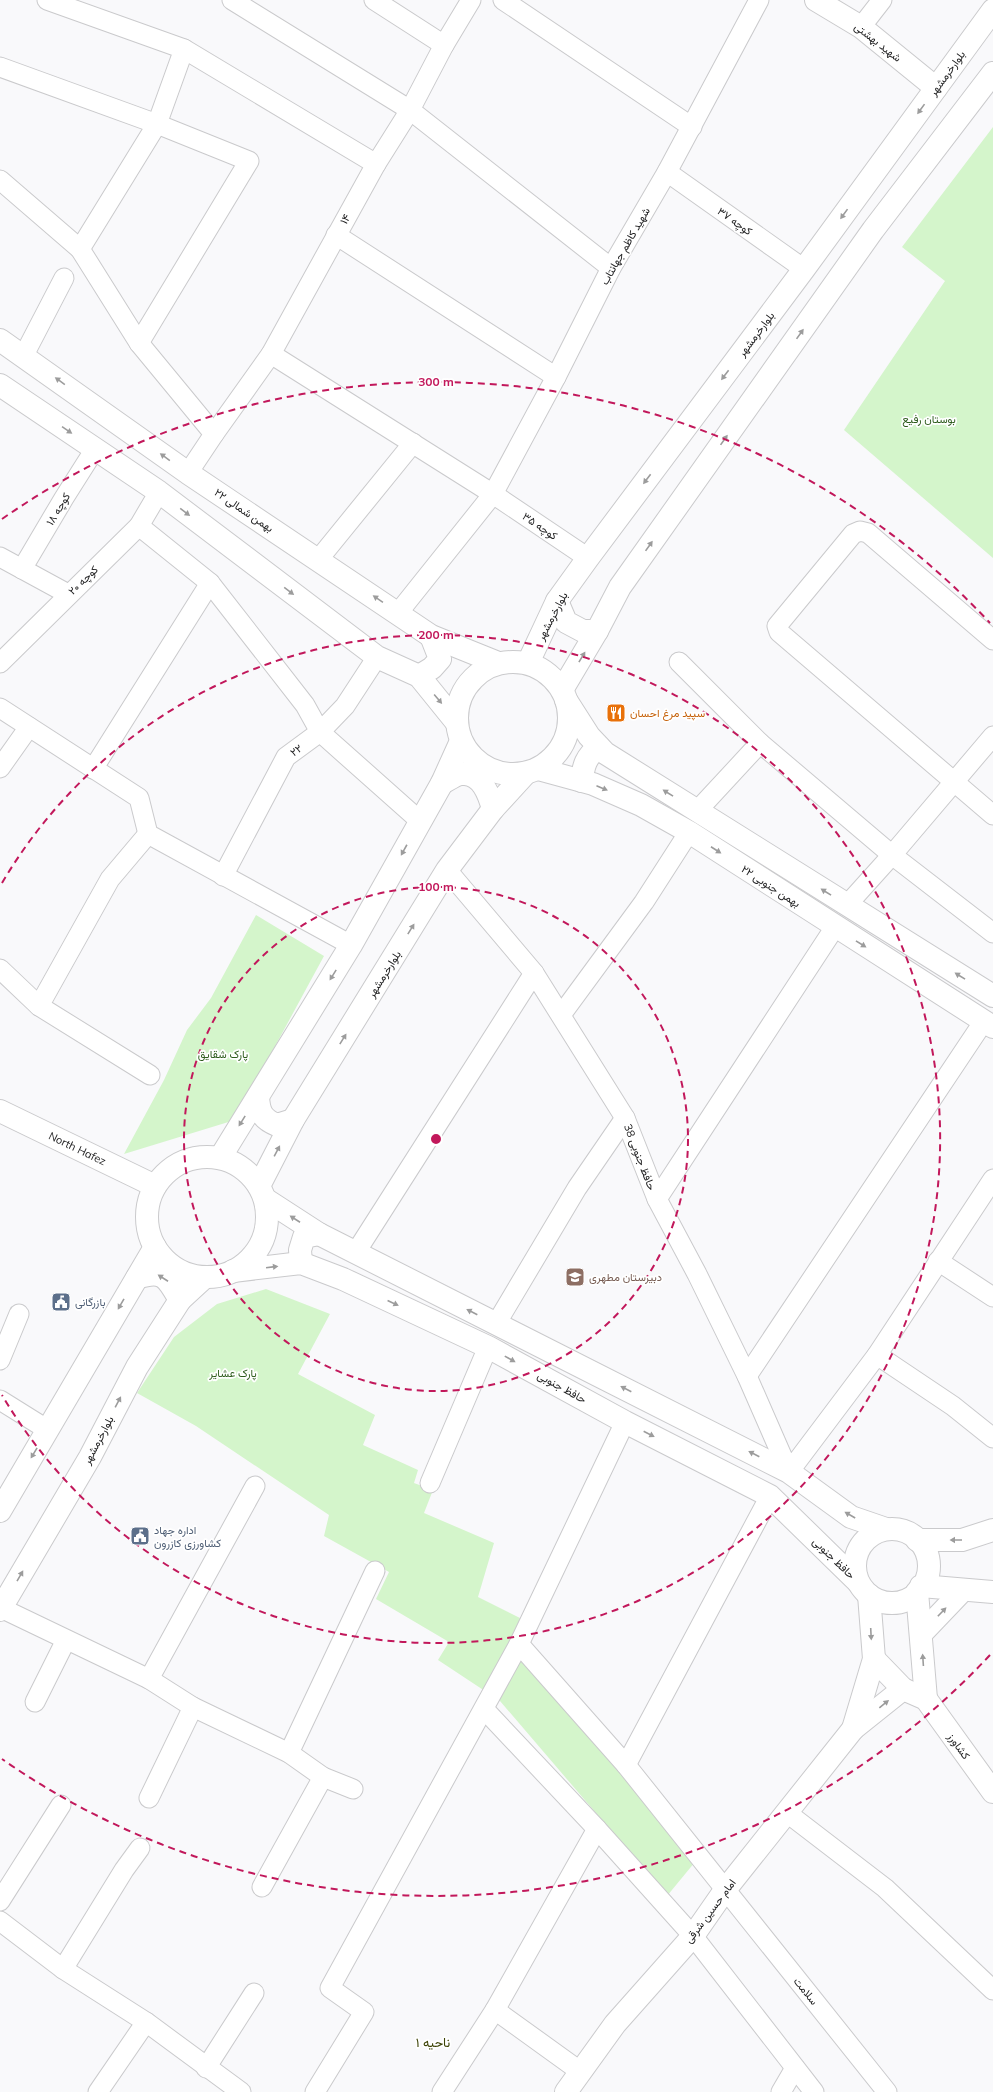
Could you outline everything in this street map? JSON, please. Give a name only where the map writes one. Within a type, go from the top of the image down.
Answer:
[{"type":"main road","name":"شهید بهشتی","points":[[816,0],[861,28],[936,88]]},
{"type":"main road","name":"بلوارخرمشهر","points":[[528,663],[557,601],[804,269],[993,10]]},
{"type":"main road","points":[[3,392],[95,449],[159,492],[377,657],[418,676],[459,732],[472,757],[483,766],[496,772],[511,775],[532,771],[549,761],[564,742],[569,721],[564,695],[620,587],[873,230],[993,73]]},
{"type":"main road","name":"۲۲ بهمن شمالی","points":[[0,340],[188,473],[431,636],[498,663]]},
{"type":"main road","points":[[557,601],[566,622],[584,631],[597,631]]},
{"type":"main road","points":[[418,676],[432,668],[440,658],[431,636]]},
{"type":"main road","points":[[220,1158],[351,945],[442,783],[459,732],[458,702],[464,689],[473,677],[498,663],[513,661],[528,663],[541,669],[553,678],[589,736],[605,753],[993,996]]},
{"type":"main road","points":[[582,781],[586,760],[590,753],[599,747]]},
{"type":"main road","name":"بلوارخرمشهر","points":[[262,1192],[294,1120],[447,870],[493,809],[532,771]]},
{"type":"main road","name":"۲۲ بهمن جنوبی","points":[[532,771],[582,781],[641,805],[689,832],[988,1024]]},
{"type":"main road","points":[[442,783],[462,774],[476,777],[488,791],[493,809]]},
{"type":"main road","points":[[258,1097],[259,1110],[265,1120],[277,1125],[294,1120]]},
{"type":"main road","name":"North Hafez","points":[[0,1110],[155,1186]]},
{"type":"main road","points":[[262,1192],[267,1213],[266,1227],[262,1241],[255,1253],[245,1264],[233,1271],[219,1276],[205,1277],[190,1274],[176,1268],[164,1259],[155,1247],[149,1231],[147,1214],[150,1197],[155,1186],[168,1172],[183,1161],[195,1157],[220,1158],[242,1168],[262,1192],[319,1234],[789,1472],[851,1517],[886,1528],[903,1530],[917,1540],[922,1546],[927,1557],[928,1570],[919,1589],[926,1699],[903,1689],[874,1659]]},
{"type":"main road","points":[[302,1263],[300,1250],[304,1237],[319,1234]]},
{"type":"main road","points":[[0,1511],[155,1247]]},
{"type":"main road","name":"حافظ جنوبی","points":[[233,1271],[302,1263],[488,1346],[625,1422],[770,1496],[864,1588]]},
{"type":"main road","points":[[137,1278],[152,1273],[163,1277],[170,1283],[180,1300]]},
{"type":"main road","name":"بلوارخرمشهر","points":[[1,1609],[90,1457],[137,1367],[180,1300],[205,1277]]},
{"type":"main road","points":[[853,1729],[874,1659],[864,1588],[854,1565],[859,1548],[870,1535],[886,1528]]},
{"type":"main road","points":[[917,1540],[962,1540],[993,1530]]},
{"type":"main road","points":[[864,1588],[878,1600],[899,1602],[919,1589],[993,1592]]},
{"type":"main road","points":[[921,1634],[963,1590]]},
{"type":"main road","points":[[853,1729],[903,1689]]},
{"type":"main road","name":"کشاورز","points":[[926,1699],[993,1792]]},
{"type":"main road","name":"امام حسین شرقی","points":[[566,2092],[615,2024],[693,1936],[725,1890],[853,1729]]},
{"type":"street","points":[[47,0],[184,48],[376,164]]},
{"type":"street","points":[[232,0],[410,110],[612,268]]},
{"type":"street","points":[[374,0],[444,45]]},
{"type":"street","name":"۱۴","points":[[188,473],[271,354],[376,164],[410,110],[444,45],[471,0]]},
{"type":"street","points":[[503,0],[692,127]]},
{"type":"street","name":"شهید کاظم جهانتاب","points":[[398,613],[493,494],[556,378],[612,268],[692,127],[759,0]]},
{"type":"street","points":[[861,28],[882,0]]},
{"type":"street","points":[[80,249],[156,124],[184,48]]},
{"type":"street","points":[[0,67],[156,124],[249,161],[139,343]]},
{"type":"street","name":"کوچه ۳۷","points":[[667,172],[804,269]]},
{"type":"street","points":[[0,180],[80,249],[139,343],[214,434]]},
{"type":"street","points":[[336,235],[556,378]]},
{"type":"street","points":[[24,356],[64,278]]},
{"type":"street","name":"کوچه ۳۵","points":[[271,354],[493,494],[588,558]]},
{"type":"street","points":[[318,560],[413,443]]},
{"type":"street","name":"کوچه ۱۸","points":[[22,569],[95,449]]},
{"type":"street","name":"کوچه ۲۰","points":[[0,664],[68,594],[139,526],[159,492]]},
{"type":"street","points":[[139,526],[210,583],[304,705],[320,732],[420,821]]},
{"type":"street","points":[[993,640],[868,533],[860,531],[853,534],[777,626],[779,632],[993,815]]},
{"type":"street","points":[[0,557],[68,594]]},
{"type":"street","points":[[93,769],[210,583]]},
{"type":"street","name":"۲۲","points":[[223,876],[286,757],[320,732],[345,706],[377,657]]},
{"type":"street","points":[[680,662],[760,743],[892,855],[993,933]]},
{"type":"street","points":[[0,708],[139,798],[148,834],[351,945]]},
{"type":"street","points":[[0,768],[29,727]]},
{"type":"street","points":[[846,905],[892,855],[993,736]]},
{"type":"street","points":[[697,811],[760,743]]},
{"type":"street","points":[[561,1016],[644,902],[689,832]]},
{"type":"street","points":[[39,1006],[110,879],[148,834]]},
{"type":"street","name":"حافظ جنوبی 38","points":[[447,870],[534,973],[625,1118],[657,1198],[747,1376],[789,1472]]},
{"type":"street","points":[[657,1198],[835,927]]},
{"type":"street","points":[[0,969],[39,1006],[150,1075]]},
{"type":"street","points":[[356,1252],[534,973]]},
{"type":"street","points":[[747,1376],[988,1024]]},
{"type":"street","points":[[496,1324],[578,1188],[625,1118]]},
{"type":"street","points":[[789,1472],[877,1355],[993,1179]]},
{"type":"street","points":[[938,1261],[993,1297]]},
{"type":"street","points":[[0,1360],[19,1314]]},
{"type":"street","points":[[430,1483],[488,1346]]},
{"type":"street","points":[[877,1355],[953,1406],[993,1438]]},
{"type":"street","points":[[0,1400],[48,1430]]},
{"type":"street","points":[[315,2092],[364,2012],[330,1988],[519,1644],[625,1422]]},
{"type":"street","points":[[149,1680],[255,1486]]},
{"type":"street","points":[[626,1765],[770,1496]]},
{"type":"street","points":[[289,1753],[374,1571]]},
{"type":"street","points":[[1,1609],[149,1680],[193,1707],[289,1753],[323,1777],[353,1789]]},
{"type":"street","points":[[35,1702],[66,1640]]},
{"type":"street","name":"سلامت","points":[[519,1644],[626,1765],[887,2092]]},
{"type":"street","points":[[149,1798],[193,1707]]},
{"type":"street","points":[[484,1709],[597,1829],[693,1936],[814,2092]]},
{"type":"street","points":[[262,1887],[323,1777]]},
{"type":"street","points":[[0,1901],[61,1805]]},
{"type":"street","points":[[786,1812],[885,1888],[993,1990]]},
{"type":"street","points":[[442,2092],[495,2010],[597,1829]]},
{"type":"street","points":[[63,1969],[124,1870],[140,1848]]},
{"type":"street","points":[[0,1921],[63,1969],[146,2022],[206,2068],[241,2092]]},
{"type":"street","points":[[206,2068],[254,1993]]},
{"type":"street","points":[[495,2010],[581,2072]]},
{"type":"street","points":[[98,2092],[146,2022]]},
{"type":"street","points":[[781,2092],[795,2068]]},
{"type":"green space","name":"بوستان رفیع","points":[[993,127],[993,558],[844,430],[945,281],[902,247]]},
{"type":"green space","name":"پارک شقایق","points":[[256,915],[324,956],[235,1120],[124,1154],[164,1080],[187,1030],[211,998]]},
{"type":"green space","name":"پارک عشایر","points":[[266,1289],[330,1314],[298,1374],[375,1415],[363,1445],[418,1470],[414,1483],[433,1490],[424,1513],[494,1543],[478,1597],[520,1618],[513,1644],[695,1862],[667,1896],[500,1701],[438,1660],[449,1642],[376,1599],[389,1572],[324,1536],[329,1515],[196,1426],[137,1393],[174,1337],[217,1304]]},
{"type":"place","name":"سپید مرغ احسان","points":[[616,713]]},
{"type":"place","name":"دبیرستان مطهری","points":[[575,1277]]},
{"type":"place","name":"بازرگانی","points":[[61,1302]]},
{"type":"place","name":"اداره جهاد کشاورزی کازرون","points":[[140,1536]]},
{"type":"district","name":"ناحیه ۱","points":[[433,2042]]}]
